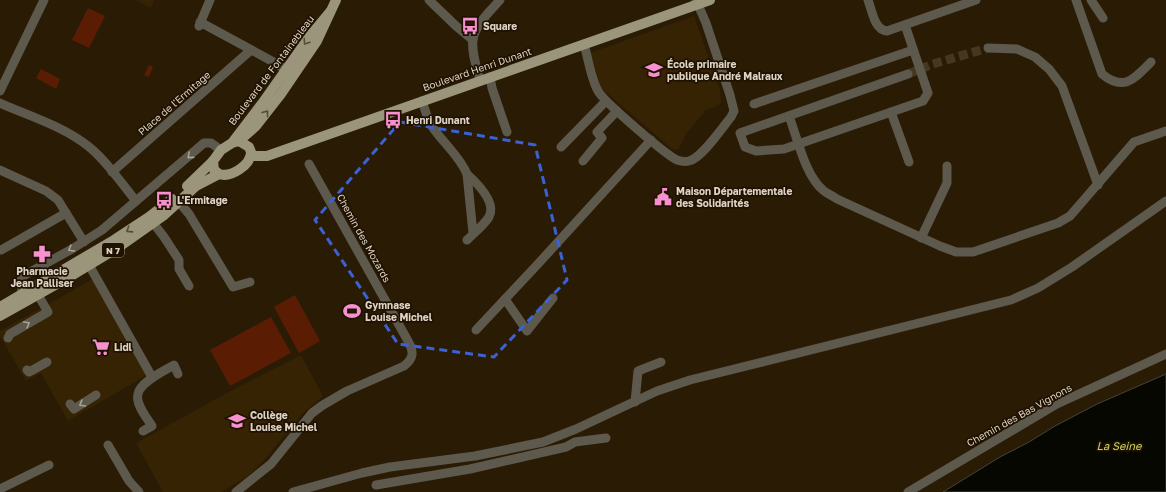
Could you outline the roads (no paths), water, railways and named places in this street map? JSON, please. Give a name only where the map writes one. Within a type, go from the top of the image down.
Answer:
[{"type":"main road","name":"Boulevard de Fontainebleau","points":[[235,142],[256,126],[281,94],[317,41],[336,0]]},
{"type":"main road","name":"Boulevard Henri Dunant","points":[[251,156],[267,156],[584,44],[696,2],[710,0]]},
{"type":"main road","name":"Boulevard de Fontainebleau","points":[[235,142],[310,36],[330,12]]},
{"type":"main road","name":"N 7","points":[[0,307],[102,248],[154,214],[201,174],[222,150],[235,142]]},
{"type":"main road","points":[[235,142],[248,147],[251,152],[251,156]]},
{"type":"main road","name":"N 7","points":[[0,316],[89,265],[154,224],[196,186],[219,174],[230,174],[246,163],[251,156]]},
{"type":"main road","points":[[213,161],[214,170],[219,174]]},
{"type":"street","points":[[0,91],[44,0]]},
{"type":"street","points":[[210,0],[200,24],[235,44],[251,50],[279,65],[286,71],[281,94]]},
{"type":"street","points":[[429,0],[473,40]]},
{"type":"street","points":[[500,0],[477,29],[473,40],[474,54],[485,79],[492,88],[507,132]]},
{"type":"street","points":[[868,0],[877,26],[887,31],[976,0]]},
{"type":"street","points":[[1076,0],[1102,74],[1114,82],[1125,83],[1133,79],[1151,62]]},
{"type":"street","points":[[1091,0],[1103,18]]},
{"type":"street","points":[[584,44],[598,92],[606,101],[651,140],[677,160],[688,161],[693,159],[703,150],[733,114],[734,106],[706,23],[696,2]]},
{"type":"street","points":[[905,24],[928,92],[923,101],[784,149],[753,151],[745,147],[740,133],[908,74]]},
{"type":"street","points":[[988,48],[1016,49],[1035,57],[1049,69],[1062,86],[1098,185]]},
{"type":"street","name":"Place de l'Ermitage","points":[[112,172],[134,157],[251,50]]},
{"type":"street","points":[[754,104],[913,50]]},
{"type":"street","points":[[422,101],[431,124],[454,152],[467,174],[478,184],[489,201],[491,207],[488,217],[470,237],[467,174]]},
{"type":"street","points":[[561,147],[606,101]]},
{"type":"street","points":[[0,103],[77,138],[100,158],[136,201]]},
{"type":"street","points":[[583,161],[602,138],[597,132],[617,110]]},
{"type":"street","points":[[892,112],[909,162]]},
{"type":"street","points":[[789,116],[804,160],[812,176],[823,190],[837,199],[921,238],[956,252],[972,252],[1058,223],[1074,213],[1134,142],[1166,131]]},
{"type":"street","points":[[476,330],[651,140]]},
{"type":"street","points":[[22,294],[20,280],[23,276],[84,242],[102,230],[204,143],[211,143],[222,150]]},
{"type":"street","name":"Chemin des Mozards","points":[[236,492],[271,464],[312,413],[340,394],[404,366],[413,355],[408,341],[309,164]]},
{"type":"street","points":[[921,238],[947,183],[947,166]]},
{"type":"street","points":[[0,170],[46,191],[58,200],[84,242]]},
{"type":"street","points":[[178,201],[190,214],[233,287],[250,282]]},
{"type":"street","points":[[293,492],[305,490],[362,472],[461,458],[536,444],[576,429],[657,391],[690,380],[1010,300],[1038,288],[1072,267],[1166,201]]},
{"type":"street","points":[[0,250],[66,213]]},
{"type":"street","points":[[154,224],[179,260],[179,269],[189,286]]},
{"type":"street","points":[[89,265],[152,377]]},
{"type":"street","points":[[8,338],[10,334],[48,312],[38,295]]},
{"type":"street","points":[[505,299],[527,331],[553,298]]},
{"type":"street","name":"Chemin des Bas Vignons","points":[[908,492],[1057,404],[1166,354]]},
{"type":"street","points":[[27,370],[29,372],[46,362]]},
{"type":"street","points":[[635,402],[638,371],[661,362]]},
{"type":"street","points":[[143,431],[152,426],[139,405],[137,395],[140,389],[152,377],[174,366],[178,374]]},
{"type":"street","points":[[70,404],[74,409],[96,396]]},
{"type":"street","points":[[575,442],[576,429]]},
{"type":"street","points":[[376,485],[470,469],[566,447],[575,442],[606,438]]},
{"type":"street","points":[[108,445],[129,481],[139,492]]},
{"type":"street","points":[[0,489],[49,465]]},
{"type":"water","name":"La Seine","points":[[1166,374],[1166,492],[943,492],[1000,457],[1055,426],[1097,404]]},
{"type":"tunnel","points":[[908,74],[933,64],[988,48]]},
{"type":"place","name":"Square","points":[[470,26]]},
{"type":"place","name":"École primaire publique André Malraux","points":[[654,70]]},
{"type":"place","name":"Henri Dunant","points":[[393,120]]},
{"type":"place","name":"Maison Départementale des Solidarités","points":[[663,197]]},
{"type":"place","name":"L'Ermitage","points":[[164,200]]},
{"type":"place","name":"Pharmacie Jean Palliser","points":[[42,254]]},
{"type":"place","name":"Gymnase Louise Michel","points":[[352,311]]},
{"type":"place","name":"Lidl","points":[[101,347]]},
{"type":"place","name":"Collège Louise Michel","points":[[237,421]]}]
